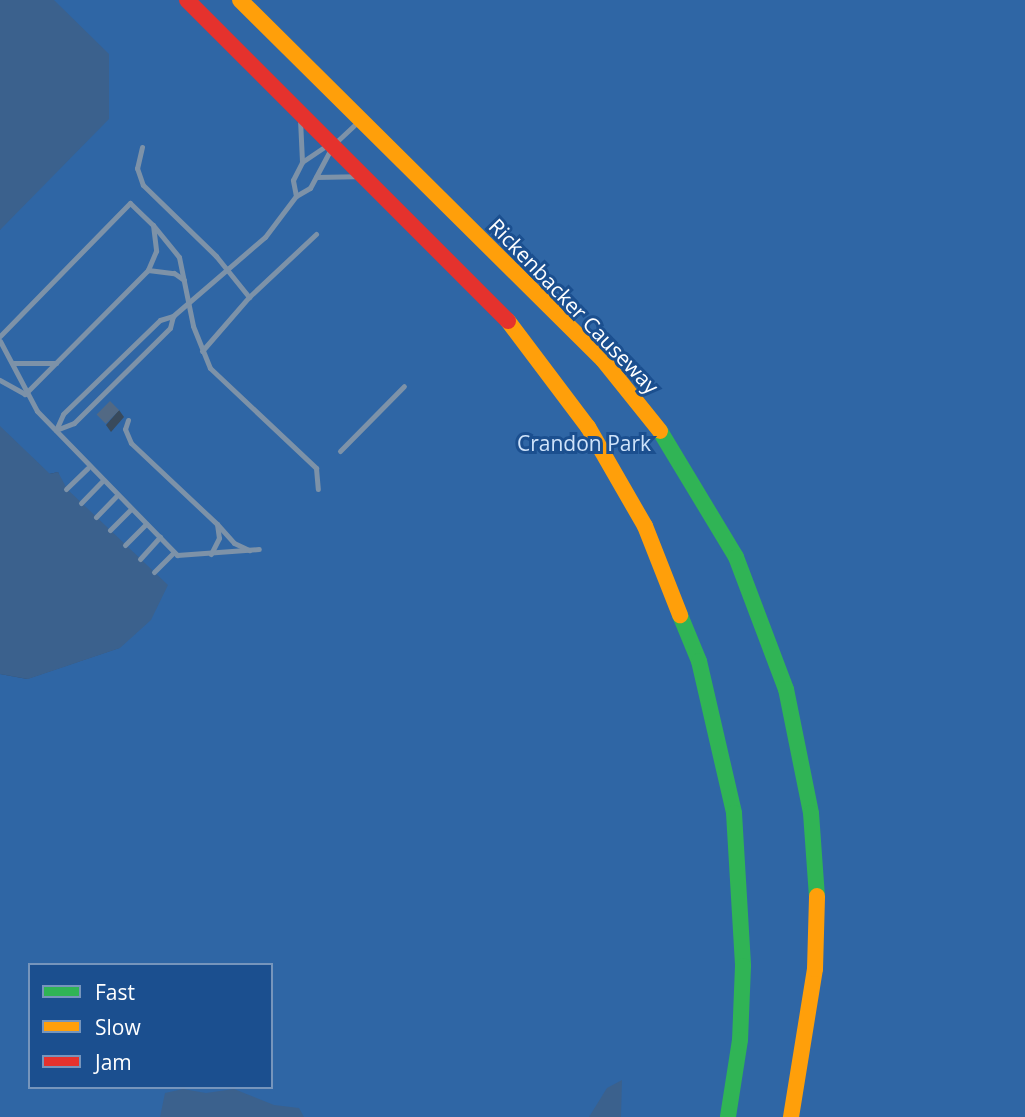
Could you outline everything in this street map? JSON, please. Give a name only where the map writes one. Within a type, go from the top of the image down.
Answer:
[{"type":"main road","points":[[187,0],[486,297],[563,389],[627,492],[677,598],[710,697],[739,855],[743,980],[728,1117]]},
{"type":"main road","name":"Rickenbacker Causeway","points":[[240,0],[628,389],[696,485],[745,576],[794,720],[813,839],[815,969],[791,1117]]},
{"type":"lane","points":[[300,113],[302,162]]},
{"type":"lane","points":[[56,430],[63,414],[160,320],[173,316],[278,224],[296,196],[316,177],[333,145],[361,119]]},
{"type":"lane","points":[[296,196],[293,180],[302,162],[321,145],[333,145]]},
{"type":"lane","points":[[142,147],[137,169],[143,185],[249,297]]},
{"type":"lane","points":[[316,177],[341,174],[368,179]]},
{"type":"lane","points":[[25,394],[15,363],[0,339],[130,203],[174,245],[202,351],[210,368],[316,468],[318,489]]},
{"type":"lane","points":[[25,394],[148,270],[156,251],[153,225]]},
{"type":"lane","points":[[202,351],[249,297],[316,234]]},
{"type":"lane","points":[[148,270],[174,273],[184,281]]},
{"type":"lane","points":[[56,430],[74,423],[170,328],[173,316]]},
{"type":"lane","points":[[15,363],[55,363]]},
{"type":"lane","points":[[0,380],[25,394],[88,468],[174,552],[211,554],[259,549],[243,549],[150,462],[126,436],[128,420]]},
{"type":"lane","points":[[340,451],[404,386]]},
{"type":"lane","points":[[66,489],[88,468]]},
{"type":"lane","points":[[81,503],[102,481]]},
{"type":"lane","points":[[96,517],[117,495]]},
{"type":"lane","points":[[110,530],[131,509]]},
{"type":"lane","points":[[125,545],[146,524]]},
{"type":"lane","points":[[211,554],[219,538],[217,524]]},
{"type":"lane","points":[[140,559],[160,537]]},
{"type":"lane","points":[[154,572],[174,552]]},
{"type":"green space","name":"Crandon Park","points":[[54,0],[1025,0],[1025,1117],[0,1117],[0,674],[27,679],[119,648],[58,472],[49,474],[0,427],[0,230]]},
{"type":"shaded area","points":[[0,0],[54,0],[109,54],[109,119],[0,230]]},
{"type":"shaded area","points":[[0,426],[50,474],[58,472],[67,489],[168,585],[151,620],[120,648],[28,679],[0,674]]},
{"type":"shaded area","points":[[622,1080],[621,1117],[589,1117],[607,1088]]},
{"type":"shaded area","points":[[183,1089],[206,1093],[234,1089],[274,1105],[299,1108],[304,1117],[160,1117],[165,1093]]},
{"type":"building","points":[[110,401],[119,410],[106,424],[97,414]]},
{"type":"traffic: fast","points":[[660,431],[736,557],[786,689],[811,813],[817,896]]},
{"type":"traffic: fast","points":[[680,615],[699,661],[734,813],[743,966],[740,1040],[728,1117]]},
{"type":"traffic: slow","points":[[240,0],[603,360],[660,431]]},
{"type":"traffic: slow","points":[[508,321],[588,427],[645,526],[680,615]]},
{"type":"traffic: slow","points":[[791,1117],[815,969],[817,896]]},
{"type":"traffic: jam","points":[[187,0],[508,321]]}]
